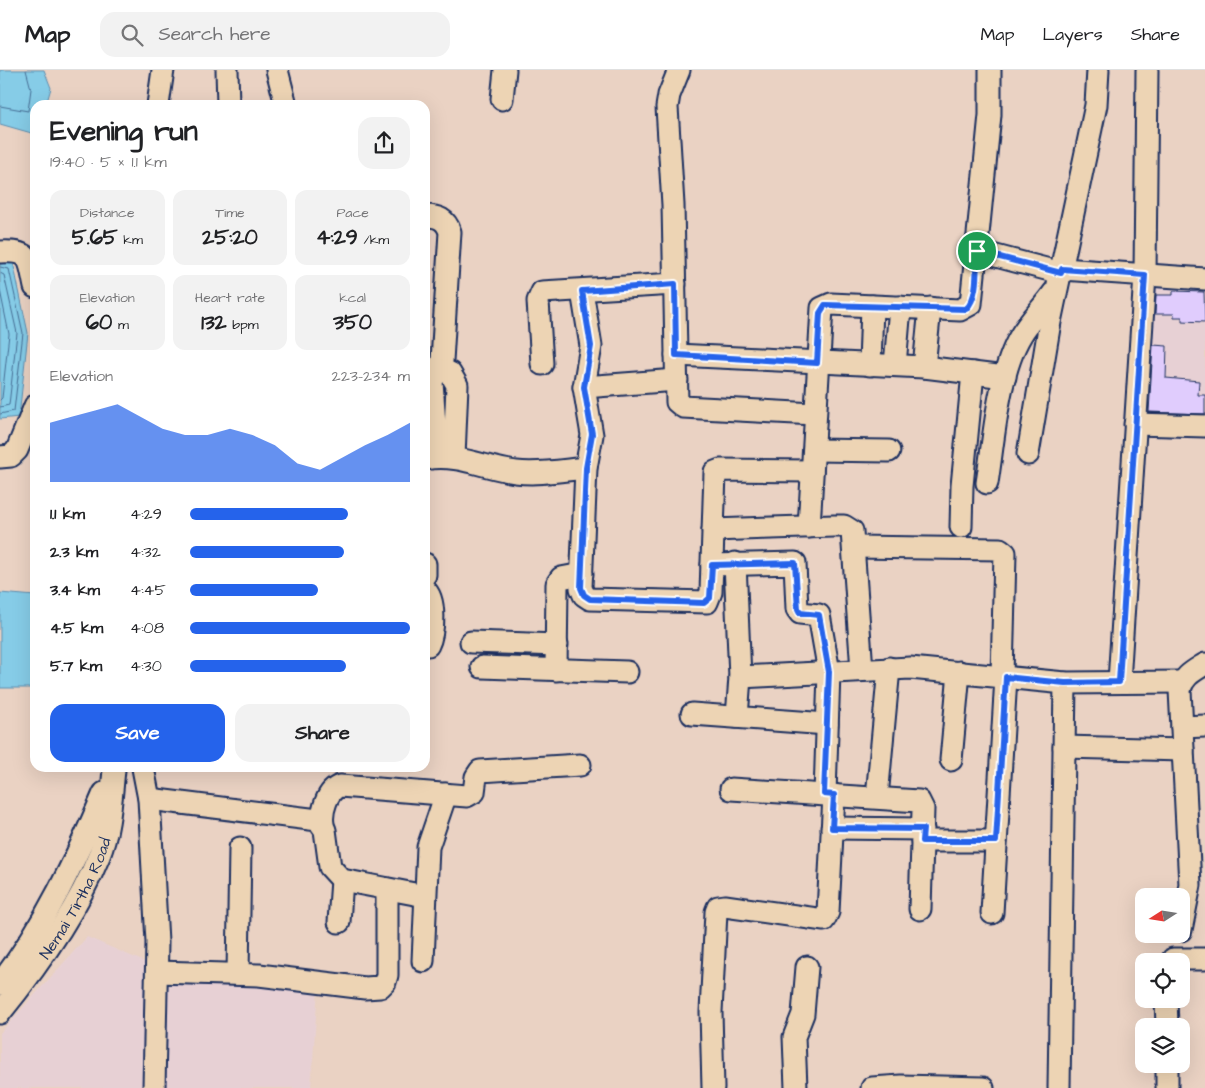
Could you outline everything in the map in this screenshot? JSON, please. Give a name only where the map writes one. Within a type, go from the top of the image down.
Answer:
[{"type":"street","points":[[159,100],[163,70]]},
{"type":"street","points":[[227,70],[228,100]]},
{"type":"street","points":[[278,70],[285,100]]},
{"type":"street","points":[[502,99],[505,70]]},
{"type":"street","points":[[679,70],[669,95],[667,107],[674,205],[677,402],[683,407],[815,414]]},
{"type":"street","points":[[809,527],[817,363],[822,308],[831,304],[960,310],[971,304],[990,115],[990,70]]},
{"type":"street","points":[[1028,454],[1060,277],[1092,128],[1096,104],[1098,70]]},
{"type":"street","points":[[1119,682],[1145,275],[1147,70]]},
{"type":"street","points":[[430,217],[441,218],[448,223],[450,232],[443,351],[436,379],[439,458]]},
{"type":"street","points":[[0,252],[17,251],[30,255]]},
{"type":"street","points":[[977,251],[1060,277],[1145,275],[1205,279]]},
{"type":"street","points":[[987,483],[1005,377],[1011,355],[1021,334],[1060,277]]},
{"type":"street","points":[[542,364],[539,295],[548,291],[582,291],[675,284]]},
{"type":"street","points":[[582,291],[591,346],[584,387],[592,427],[586,468],[581,588],[584,595],[590,599],[704,603],[710,598],[715,472],[812,471]]},
{"type":"street","points":[[870,365],[872,306]]},
{"type":"street","points":[[895,365],[900,307]]},
{"type":"street","points":[[924,367],[930,308]]},
{"type":"street","points":[[676,355],[817,363],[895,365],[1005,377]]},
{"type":"street","points":[[436,379],[450,373],[454,378],[456,392],[439,458]]},
{"type":"street","points":[[961,527],[962,486],[973,373]]},
{"type":"street","points":[[584,387],[677,380]]},
{"type":"street","points":[[0,457],[11,456],[18,450],[30,419]]},
{"type":"street","points":[[1135,424],[1205,426]]},
{"type":"street","points":[[814,450],[890,451]]},
{"type":"street","points":[[439,458],[515,472],[586,468]]},
{"type":"street","points":[[713,530],[844,526],[852,531],[862,670]]},
{"type":"street","points":[[854,547],[1000,549],[1005,553],[1004,677],[992,913]]},
{"type":"street","points":[[735,563],[740,677],[737,717]]},
{"type":"street","points":[[712,565],[795,563],[798,609],[800,613],[819,615],[829,672],[827,724],[832,828],[828,912],[824,920],[725,906],[718,908],[716,912],[711,1012],[713,1088]]},
{"type":"street","points":[[556,670],[558,580],[582,574]]},
{"type":"street","points":[[430,599],[430,641]]},
{"type":"street","points":[[472,642],[557,645]]},
{"type":"street","points":[[1189,888],[1196,825],[1183,750],[1180,690],[1186,676],[1205,664]]},
{"type":"street","points":[[482,667],[627,672]]},
{"type":"street","points":[[740,677],[889,668],[959,672],[1065,683],[1182,682]]},
{"type":"street","points":[[877,797],[889,668]]},
{"type":"street","points":[[951,760],[959,672]]},
{"type":"street","points":[[1059,1088],[1065,683]]},
{"type":"street","points":[[692,714],[827,724]]},
{"type":"street","points":[[1182,727],[1205,726]]},
{"type":"street","points":[[1064,747],[1183,750]]},
{"type":"street","points":[[424,896],[342,880],[330,867],[322,818],[331,792],[340,786],[471,795],[474,792],[476,777],[480,772],[580,765]]},
{"type":"street","name":"Nemai Tirtha Road","points":[[0,984],[31,939],[87,834],[113,772]]},
{"type":"street","name":"Nemai Tirtha Road","points":[[0,1013],[34,969],[54,938],[100,855],[106,834],[114,772]]},
{"type":"street","points":[[144,772],[149,799],[157,972],[154,1088]]},
{"type":"street","points":[[731,789],[920,801],[923,809],[920,909]]},
{"type":"street","points":[[423,961],[424,896],[428,846],[446,794]]},
{"type":"street","points":[[149,799],[318,820],[323,824]]},
{"type":"street","points":[[832,828],[996,841]]},
{"type":"street","points":[[238,974],[240,848]]},
{"type":"street","points":[[340,922],[342,880]]},
{"type":"street","points":[[157,972],[267,975],[366,988],[380,987],[385,982],[387,974],[387,889]]},
{"type":"street","points":[[1190,959],[1205,959]]},
{"type":"street","points":[[796,1088],[794,1036],[803,1014],[807,967]]},
{"type":"street","points":[[1167,1073],[1167,1088]]},
{"type":"street","points":[[872,1088],[982,1088]]},
{"type":"shaded area","points":[[1147,278],[1205,282],[1205,422],[1138,422]]},
{"type":"shaded area","points":[[87,937],[168,972],[318,988],[311,1088],[0,1088],[0,1033]]},
{"type":"water","points":[[0,70],[44,70],[51,88],[47,100],[30,100],[30,133],[0,124]]},
{"type":"water","points":[[0,262],[13,262],[28,333],[19,417],[0,419]]},
{"type":"water","points":[[0,593],[30,596],[30,688],[0,688]]},
{"type":"building","points":[[1173,291],[1204,292],[1205,322],[1182,321],[1182,317],[1174,317],[1174,314],[1155,314],[1156,295],[1173,295]]},
{"type":"building","points":[[1153,345],[1167,346],[1166,378],[1199,381],[1198,395],[1205,395],[1205,414],[1149,412]]},
{"type":"route","points":[[977,251],[1061,273],[1062,269],[1145,275],[1119,682],[1065,683],[1006,677],[996,841],[922,841],[923,829],[832,828],[834,795],[824,794],[829,672],[819,615],[800,613],[798,609],[797,567],[795,563],[712,565],[710,598],[708,602],[704,603],[590,599],[584,595],[581,588],[586,468],[592,427],[584,387],[591,346],[582,291],[675,284],[676,355],[817,363],[820,313],[825,305],[966,309],[971,304],[973,297],[977,251]]}]
